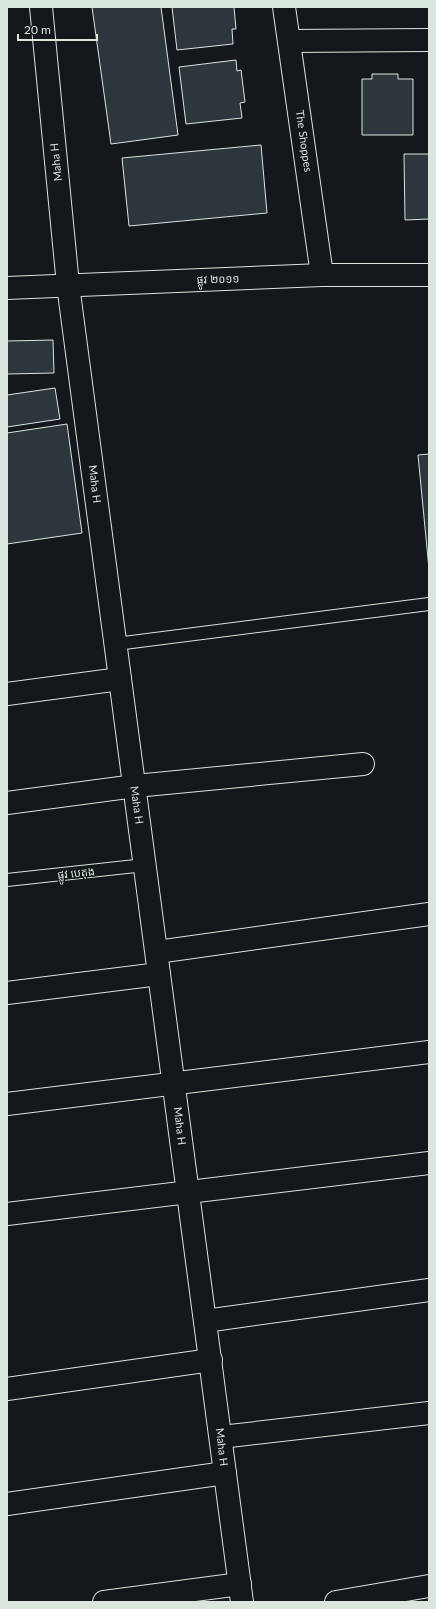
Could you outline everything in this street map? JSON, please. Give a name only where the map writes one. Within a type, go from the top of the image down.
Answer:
[{"type":"street","name":"Maha H","points":[[41,7],[68,285],[241,1593]]},
{"type":"street","name":"The Shoppes","points":[[284,7],[322,275]]},
{"type":"street","points":[[289,40],[429,40]]},
{"type":"street","name":"ផ្លូវ ២០១១","points":[[7,288],[322,275],[429,275]]},
{"type":"street","points":[[7,694],[120,679]]},
{"type":"street","points":[[7,803],[135,786],[363,764]]},
{"type":"street","points":[[156,952],[429,914]]},
{"type":"street","points":[[7,993],[159,974]]},
{"type":"street","points":[[7,1104],[429,1052]]},
{"type":"street","points":[[7,1214],[429,1163]]},
{"type":"street","points":[[205,1321],[429,1290]]},
{"type":"street","points":[[7,1389],[210,1360]]},
{"type":"street","points":[[221,1437],[429,1413]]},
{"type":"street","points":[[7,1504],[225,1473]]},
{"type":"street","points":[[336,1602],[429,1586]]},
{"type":"street","points":[[104,1602],[241,1593]]},
{"type":"lane","points":[[116,644],[429,604]]},
{"type":"lane","name":"ផ្លូវ បេតុង","points":[[7,880],[145,865]]},
{"type":"building","points":[[92,7],[161,7],[178,135],[111,144]]},
{"type":"building","points":[[172,7],[234,7],[236,29],[232,29],[233,44],[177,50]]},
{"type":"building","points":[[236,60],[237,71],[241,70],[245,102],[240,103],[242,118],[186,124],[179,67]]},
{"type":"building","points":[[372,74],[398,74],[398,79],[413,79],[413,135],[362,135],[362,79],[372,79]]},
{"type":"building","points":[[261,145],[267,213],[129,226],[122,158]]},
{"type":"building","points":[[404,154],[429,154],[429,219],[405,220]]},
{"type":"building","points":[[53,340],[54,373],[7,374],[7,341]]},
{"type":"building","points":[[55,388],[60,419],[7,427],[7,395]]},
{"type":"building","points":[[67,424],[82,533],[7,544],[7,433]]},
{"type":"building","points":[[429,454],[429,569],[418,455]]}]
